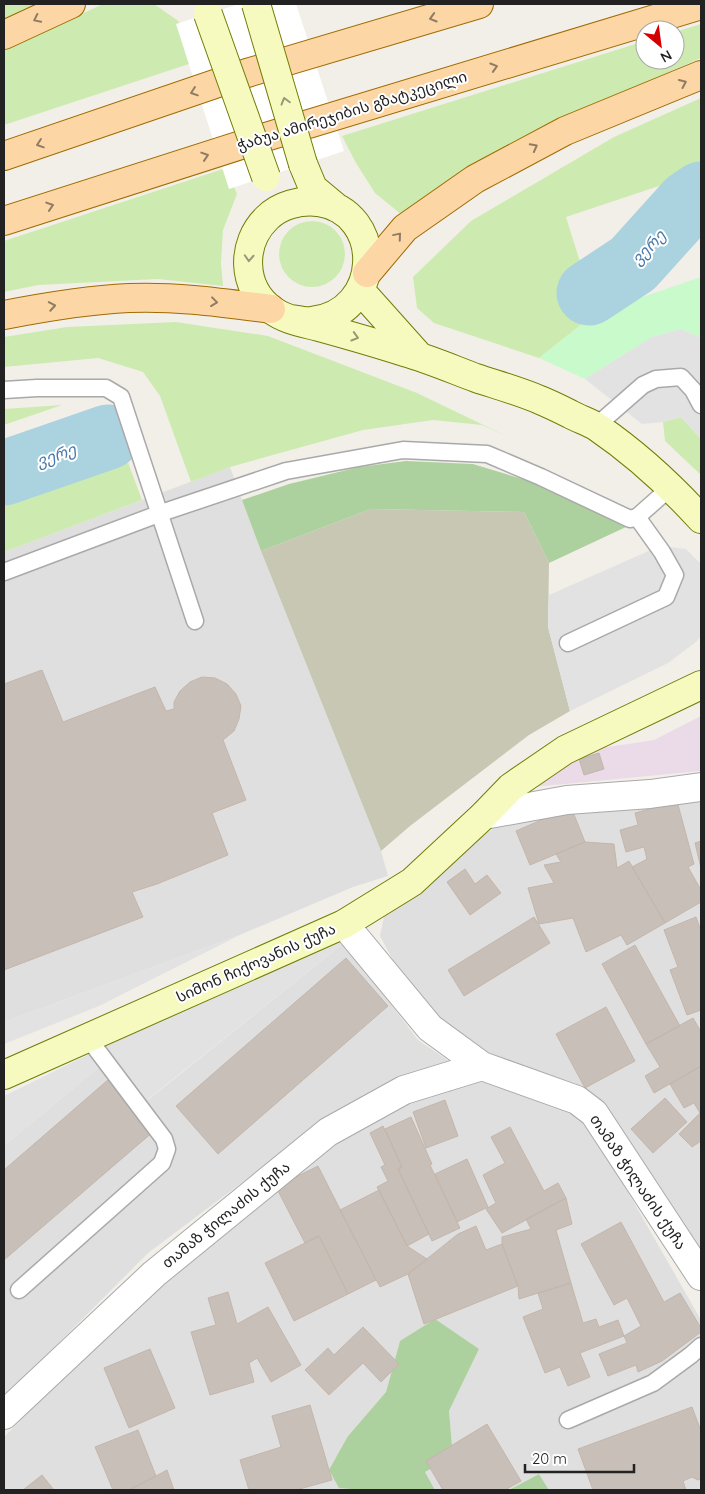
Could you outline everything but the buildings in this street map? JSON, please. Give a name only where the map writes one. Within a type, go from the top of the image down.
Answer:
[{"type":"main road","points":[[4,35],[70,4]]},
{"type":"main road","points":[[4,156],[248,73],[479,4]]},
{"type":"main road","name":"ჭაბუა ამირეჯიბის გზატკეცილი","points":[[4,221],[269,136],[701,5]]},
{"type":"main road","points":[[364,281],[405,228],[475,179],[565,131],[701,75]]},
{"type":"main road","points":[[4,315],[64,304],[130,298],[195,300],[281,314]]},
{"type":"street","points":[[256,4],[303,164],[313,188],[350,218],[362,235],[367,254],[364,281],[348,306],[331,316],[311,321],[281,314]]},
{"type":"street","points":[[206,9],[266,177],[270,216]]},
{"type":"street","points":[[350,218],[335,208],[319,202],[302,202],[284,206],[270,216],[257,228],[250,245],[248,263],[250,280],[258,296],[281,314],[419,356],[539,399],[596,427],[671,487],[701,519]]},
{"type":"street","points":[[364,281],[419,356]]},
{"type":"street","name":"სიმონ ჩიქოვანის ქუჩა","points":[[4,1075],[344,924],[412,882],[484,815],[511,787],[566,750],[701,685]]},
{"type":"street","points":[[484,815],[567,800],[650,794],[701,787]]},
{"type":"street","name":"თამაზ ჭილაძის ქუჩა","points":[[344,924],[430,1028],[482,1066],[577,1100],[594,1113],[701,1276]]},
{"type":"street","name":"თამაზ ჭილაძის ქუჩა","points":[[4,1415],[154,1274],[328,1132],[404,1090],[482,1066]]},
{"type":"lane","points":[[596,427],[643,385],[656,379],[681,377],[693,390],[701,405]]},
{"type":"lane","points":[[4,390],[106,388],[121,397],[195,620]]},
{"type":"lane","points":[[4,572],[161,513],[289,471],[403,450],[487,454],[541,477],[630,520],[637,517],[671,487]]},
{"type":"lane","points":[[568,643],[666,597],[675,575],[662,552],[637,517]]},
{"type":"lane","points":[[19,1290],[162,1163],[168,1149],[164,1139],[88,1038]]},
{"type":"lane","points":[[568,1420],[652,1383],[701,1346]]},
{"type":"shaded area","points":[[681,329],[701,338],[701,439],[681,417],[663,422],[642,424],[585,379],[652,337]]},
{"type":"shaded area","points":[[230,467],[261,551],[381,851],[388,876],[353,887],[242,934],[4,1022],[4,552]]},
{"type":"shaded area","points":[[371,509],[524,512],[549,563],[548,627],[570,711],[529,735],[410,826],[381,851],[261,551]]},
{"type":"shaded area","points":[[660,546],[686,549],[701,564],[701,636],[668,663],[570,711],[548,627],[549,595]]},
{"type":"shaded area","points":[[701,716],[701,771],[533,787],[588,750],[654,740]]},
{"type":"shaded area","points":[[701,798],[701,1281],[596,1102],[575,1083],[492,1058],[442,1021],[393,960],[380,936],[386,907],[498,825],[565,807]]},
{"type":"shaded area","points":[[242,934],[99,1006],[4,1044],[4,1022]]},
{"type":"shaded area","points":[[334,934],[344,943],[147,1100],[110,1058],[4,1146],[4,1096]]},
{"type":"shaded area","points":[[344,943],[418,1040],[452,1063],[308,1133],[148,1253],[4,1398],[4,1146],[110,1058],[148,1100]]},
{"type":"shaded area","points":[[484,1076],[585,1117],[701,1320],[701,1490],[549,1490],[539,1474],[509,1490],[435,1490],[425,1472],[453,1457],[449,1411],[479,1349],[400,1341],[386,1392],[348,1436],[339,1488],[361,1490],[4,1490],[4,1437],[165,1276],[338,1139],[405,1103]]},
{"type":"green space","points":[[4,4],[56,4],[4,26]]},
{"type":"green space","points":[[103,4],[154,4],[177,20],[193,36],[207,58],[4,125],[4,50]]},
{"type":"green space","points":[[701,24],[701,58],[685,65],[685,29]]},
{"type":"green space","points":[[635,44],[635,70],[674,70],[567,117],[402,215],[375,193],[342,136]]},
{"type":"green space","points":[[701,98],[701,172],[566,217],[596,313],[539,358],[434,323],[417,308],[413,277],[471,221],[614,137]]},
{"type":"green space","points":[[226,168],[237,194],[223,230],[221,263],[223,286],[158,279],[38,285],[4,292],[4,241]]},
{"type":"green space","points":[[306,221],[318,221],[330,226],[340,236],[345,248],[343,267],[330,282],[318,287],[306,287],[294,282],[284,272],[279,260],[279,248],[284,236],[294,226]]},
{"type":"green space","points":[[701,277],[701,338],[681,329],[652,337],[585,379],[539,358],[596,313]]},
{"type":"green space","points":[[176,322],[268,336],[417,393],[519,442],[482,425],[433,420],[363,430],[230,467],[191,482],[160,396],[143,372],[98,358],[4,367],[4,337],[67,327]]},
{"type":"green space","points":[[62,405],[4,425],[4,409]]},
{"type":"green space","points":[[681,417],[701,439],[701,475],[665,441],[663,422]]},
{"type":"green space","points":[[125,454],[142,500],[4,552],[4,498]]},
{"type":"green space","points":[[406,461],[473,464],[529,481],[626,527],[549,563],[524,512],[371,509],[261,551],[242,500],[289,484],[359,467]]},
{"type":"green space","points":[[435,1319],[479,1349],[449,1411],[453,1457],[425,1472],[435,1490],[361,1490],[339,1488],[329,1470],[348,1436],[386,1392],[400,1341]]},
{"type":"green space","points":[[539,1474],[549,1490],[509,1490]]},
{"type":"pier","points":[[239,4],[296,4],[344,151],[229,189],[176,24]]},
{"type":"waterway","name":"ვერე","points":[[589,293],[633,264],[688,203],[701,194]]},
{"type":"waterway","name":"ვერე","points":[[4,473],[108,437]]}]
